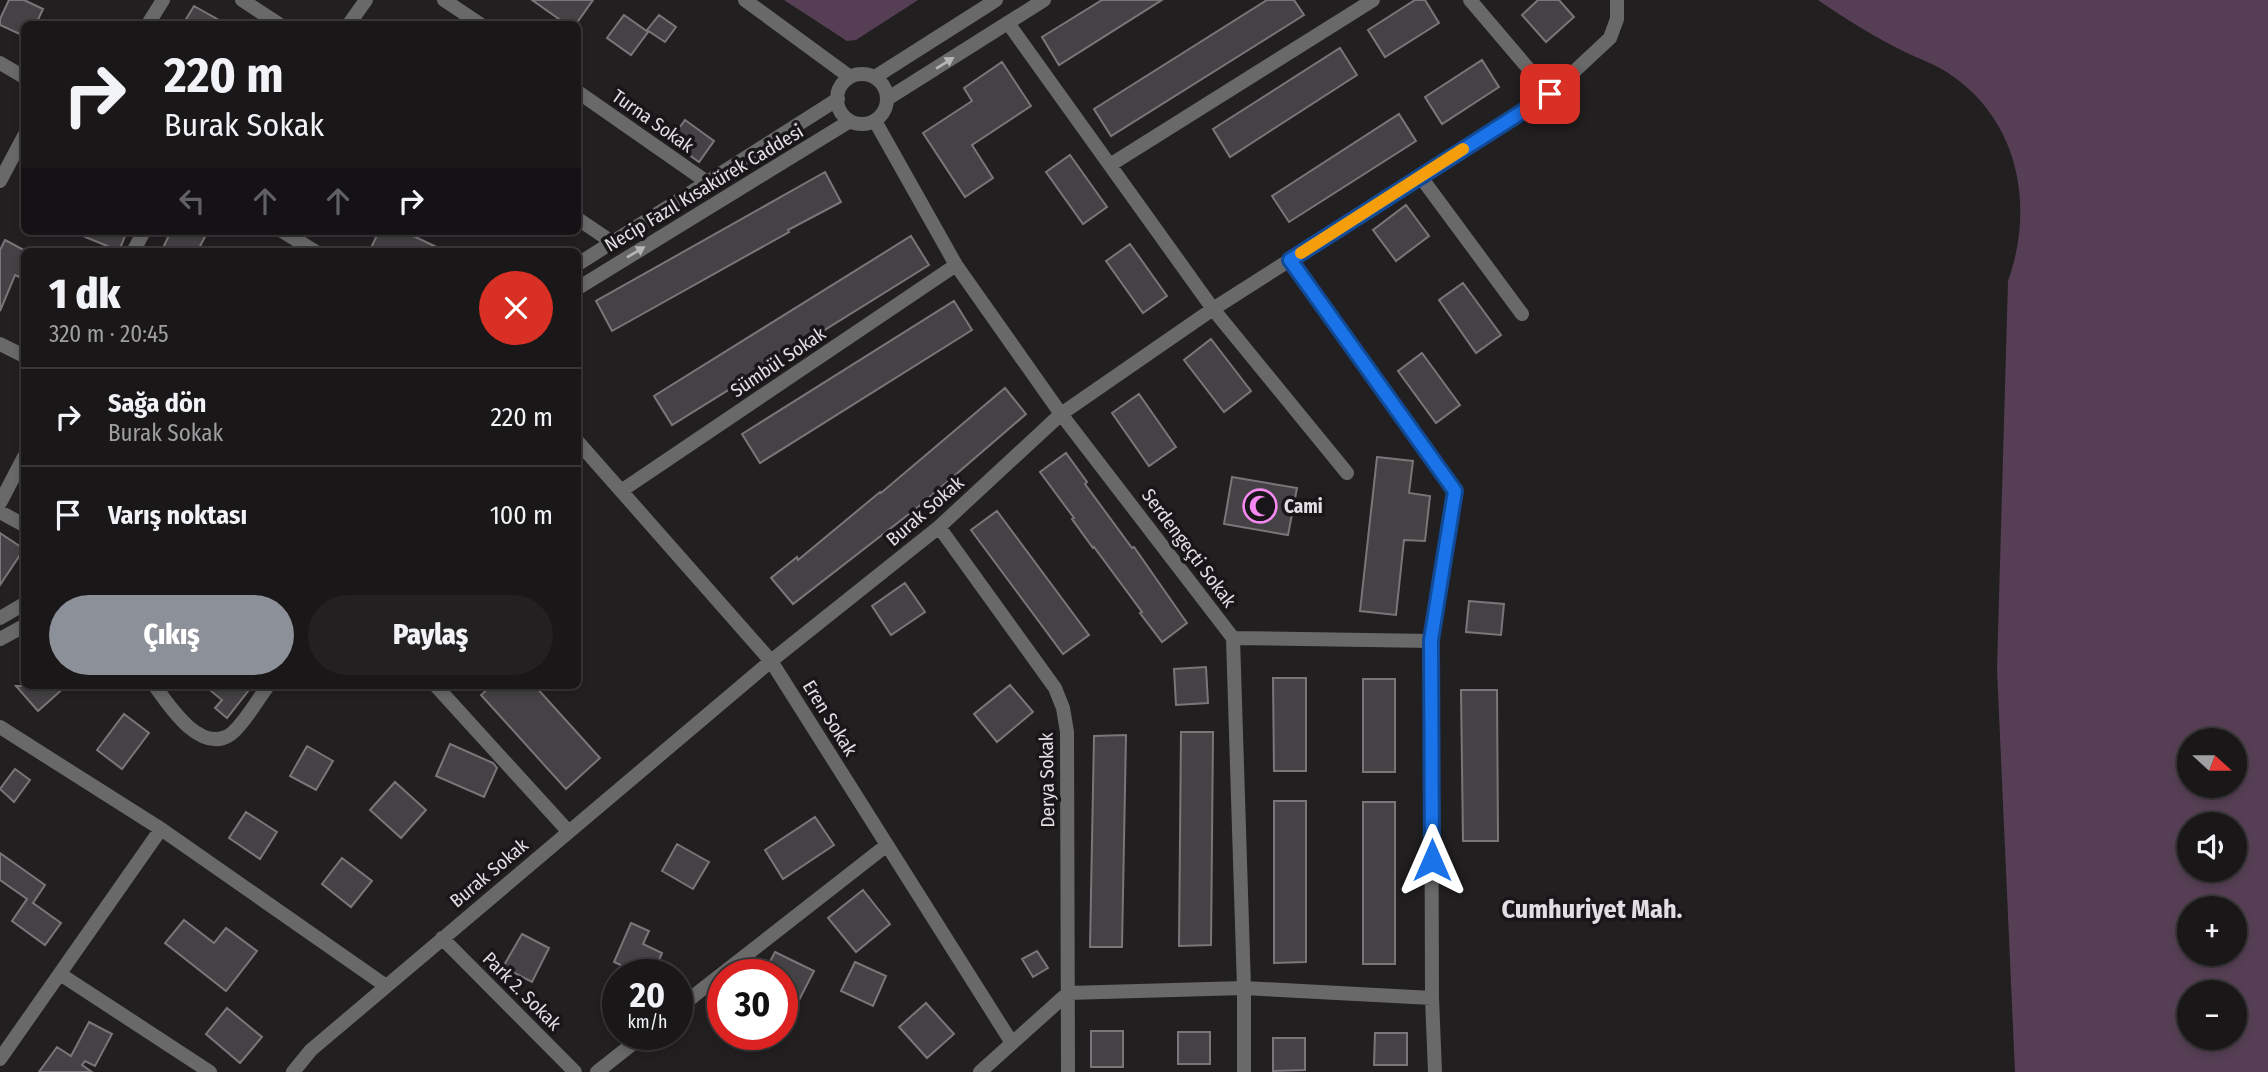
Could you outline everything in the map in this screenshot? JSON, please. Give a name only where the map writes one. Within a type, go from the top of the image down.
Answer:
[{"type":"street","points":[[150,21],[163,0]]},
{"type":"street","points":[[242,0],[274,21]]},
{"type":"street","points":[[351,21],[366,0]]},
{"type":"street","points":[[745,0],[850,78]]},
{"type":"street","points":[[875,77],[996,0]]},
{"type":"street","points":[[887,99],[1044,0]]},
{"type":"street","points":[[1110,165],[1373,0]]},
{"type":"street","points":[[1470,0],[1550,94]]},
{"type":"street","name":"Burak Sokak","points":[[293,1072],[311,1050],[568,831],[771,661],[939,527],[1062,414],[1213,309],[1550,94],[1610,38],[1616,26],[1617,0]]},
{"type":"street","points":[[450,2],[476,21]]},
{"type":"street","points":[[1008,23],[1213,309],[1347,473]]},
{"type":"street","points":[[0,63],[21,75]]},
{"type":"street","points":[[867,74],[875,77],[882,83],[887,99],[882,115],[867,124],[850,121],[839,108],[839,90],[850,78],[867,74]]},
{"type":"street","name":"Turna Sokak","points":[[581,94],[707,182]]},
{"type":"street","name":"Necip Fazıl Kısakürek Caddesi","points":[[581,262],[838,99]]},
{"type":"street","name":"Necip Fazıl Kısakürek Caddesi","points":[[581,286],[850,121]]},
{"type":"street","name":"Serdengeçti Sokak","points":[[875,121],[956,265],[1062,414],[1233,638],[1244,988],[1244,1072]]},
{"type":"street","points":[[0,181],[21,142]]},
{"type":"street","points":[[1420,176],[1522,314]]},
{"type":"street","points":[[581,221],[612,242]]},
{"type":"street","points":[[289,235],[310,248]]},
{"type":"street","points":[[1290,260],[1455,491],[1431,640],[1432,998],[1435,1072]]},
{"type":"street","name":"Sümbül Sokak","points":[[621,491],[956,265]]},
{"type":"street","points":[[0,344],[21,354]]},
{"type":"street","name":"Eren Sokak","points":[[581,445],[771,661],[1012,1043]]},
{"type":"street","points":[[0,503],[21,463]]},
{"type":"street","points":[[0,512],[21,523]]},
{"type":"street","name":"Derya Sokak","points":[[939,527],[1055,688],[1063,708],[1067,732],[1068,1072]]},
{"type":"street","points":[[0,618],[21,606]]},
{"type":"street","points":[[0,639],[21,628]]},
{"type":"street","points":[[1233,638],[1431,640]]},
{"type":"street","points":[[157,689],[192,729],[212,739],[233,732],[266,689]]},
{"type":"street","points":[[439,689],[568,831]]},
{"type":"street","points":[[0,727],[161,829],[386,986]]},
{"type":"street","points":[[0,1059],[6,1039],[60,974],[161,829]]},
{"type":"street","points":[[693,997],[887,845]]},
{"type":"street","name":"Park 2. Sokak","points":[[442,938],[575,1072]]},
{"type":"street","points":[[60,974],[210,1072]]},
{"type":"street","points":[[980,1072],[1068,993],[1244,988],[1432,998]]},
{"type":"street","points":[[597,1072],[625,1050]]},
{"type":"shaded area","points":[[784,0],[918,0],[856,40],[847,41]]},
{"type":"shaded area","points":[[1818,0],[2268,0],[2268,1072],[2015,1072],[1997,669],[2008,281],[2020,223],[2020,194],[2015,166],[2005,139],[1991,114],[1972,92],[1943,70],[1860,28]]},
{"type":"building","points":[[9,0],[24,0],[43,9],[37,21],[21,21],[21,35],[0,25]]},
{"type":"building","points":[[532,0],[593,0],[578,21],[562,21]]},
{"type":"building","points":[[1102,0],[1162,0],[1059,65],[1042,37]]},
{"type":"building","points":[[1267,0],[1294,0],[1304,15],[1111,136],[1094,109]]},
{"type":"building","points":[[1415,0],[1425,0],[1439,23],[1385,57],[1368,30]]},
{"type":"building","points":[[1538,0],[1559,0],[1574,17],[1546,42],[1522,15]]},
{"type":"building","points":[[194,6],[221,21],[185,21]]},
{"type":"building","points":[[624,15],[648,32],[631,55],[607,38]]},
{"type":"building","points":[[659,15],[676,27],[665,42],[647,30]]},
{"type":"building","points":[[1340,48],[1357,75],[1230,157],[1213,129]]},
{"type":"building","points":[[1482,60],[1499,87],[1442,124],[1425,97]]},
{"type":"building","points":[[1002,62],[1031,106],[972,145],[993,178],[965,197],[923,133],[972,101],[964,88]]},
{"type":"building","points":[[1399,114],[1416,141],[1289,222],[1272,196]]},
{"type":"building","points":[[685,120],[714,141],[699,162],[670,141]]},
{"type":"building","points":[[1070,155],[1107,207],[1083,224],[1046,172]]},
{"type":"building","points":[[825,172],[841,202],[612,331],[596,301]]},
{"type":"building","points":[[1406,205],[1429,236],[1396,261],[1373,230]]},
{"type":"building","points":[[81,235],[125,235],[120,248],[112,248]]},
{"type":"building","points":[[169,235],[206,235],[199,248],[163,248]]},
{"type":"building","points":[[377,235],[411,235],[439,248],[371,248]]},
{"type":"building","points":[[911,236],[929,265],[672,425],[654,396]]},
{"type":"building","points":[[5,240],[21,248],[21,273],[19,277],[15,275],[0,311],[0,250]]},
{"type":"building","points":[[1130,244],[1167,296],[1143,313],[1106,261]]},
{"type":"building","points":[[1463,283],[1501,335],[1476,353],[1439,300]]},
{"type":"building","points":[[954,301],[972,330],[760,463],[742,434]]},
{"type":"building","points":[[1211,339],[1251,391],[1224,412],[1184,360]]},
{"type":"building","points":[[1422,353],[1460,405],[1436,423],[1398,371]]},
{"type":"building","points":[[1005,388],[1026,414],[918,507],[793,604],[771,578],[797,557],[798,560],[881,493]]},
{"type":"building","points":[[1139,394],[1176,447],[1149,466],[1112,413]]},
{"type":"building","points":[[1066,453],[1087,482],[1085,484],[1132,548],[1134,547],[1187,623],[1162,642],[1040,472]]},
{"type":"building","points":[[1377,457],[1413,461],[1409,493],[1430,496],[1425,541],[1404,540],[1396,615],[1360,611]]},
{"type":"building","name":"Cami","points":[[1232,477],[1297,488],[1288,535],[1224,524]]},
{"type":"building","points":[[997,511],[1089,635],[1063,654],[971,530]]},
{"type":"building","points":[[0,533],[21,547],[21,554],[0,585]]},
{"type":"building","points":[[905,583],[925,612],[891,635],[872,606]]},
{"type":"building","points":[[1469,601],[1504,604],[1501,635],[1466,632]]},
{"type":"building","points":[[1206,667],[1208,703],[1176,705],[1174,669]]},
{"type":"building","points":[[1273,678],[1306,678],[1306,771],[1274,771]]},
{"type":"building","points":[[1363,679],[1395,679],[1395,772],[1363,772]]},
{"type":"building","points":[[1010,685],[1033,712],[997,742],[974,714]]},
{"type":"building","points":[[16,686],[21,686],[21,689],[63,689],[38,711]]},
{"type":"building","points":[[209,689],[250,689],[227,718],[215,708],[222,700]]},
{"type":"building","points":[[488,689],[538,689],[600,758],[566,789],[481,695]]},
{"type":"building","points":[[1461,690],[1497,690],[1498,841],[1463,841]]},
{"type":"building","points":[[124,714],[149,733],[122,769],[97,750]]},
{"type":"building","points":[[1181,732],[1213,732],[1211,945],[1179,946]]},
{"type":"building","points":[[1126,735],[1122,947],[1090,947],[1094,736]]},
{"type":"building","points":[[450,744],[493,763],[497,768],[484,797],[436,776]]},
{"type":"building","points":[[307,746],[333,761],[316,790],[290,776]]},
{"type":"building","points":[[15,769],[30,780],[14,802],[0,789]]},
{"type":"building","points":[[395,782],[426,810],[401,838],[370,810]]},
{"type":"building","points":[[1274,801],[1306,801],[1306,962],[1274,963]]},
{"type":"building","points":[[1363,802],[1395,802],[1395,964],[1363,964]]},
{"type":"building","points":[[246,812],[277,832],[260,859],[229,838]]},
{"type":"building","points":[[815,817],[834,845],[783,879],[765,850]]},
{"type":"building","points":[[677,844],[709,862],[693,889],[662,871]]},
{"type":"building","points":[[0,853],[45,885],[33,903],[61,923],[45,945],[12,921],[27,899],[0,880]]},
{"type":"building","points":[[342,858],[372,881],[351,907],[322,884]]},
{"type":"building","points":[[863,890],[890,924],[856,952],[828,918]]},
{"type":"building","points":[[184,920],[214,943],[226,928],[257,951],[226,991],[165,943]]},
{"type":"building","points":[[631,923],[649,931],[643,944],[662,953],[660,959],[615,959]]},
{"type":"building","points":[[522,934],[549,948],[532,982],[503,967]]},
{"type":"building","points":[[1037,951],[1048,968],[1033,977],[1022,959]]},
{"type":"building","points":[[775,952],[789,959],[771,959]]},
{"type":"building","points":[[855,962],[886,976],[873,1006],[841,991]]},
{"type":"building","points":[[798,963],[814,971],[798,1002]]},
{"type":"building","points":[[926,1003],[954,1034],[927,1058],[899,1027]]},
{"type":"building","points":[[227,1008],[262,1037],[240,1063],[206,1034]]},
{"type":"building","points":[[89,1022],[112,1034],[95,1066],[85,1061],[82,1065],[92,1072],[39,1072],[57,1047],[71,1056]]},
{"type":"building","points":[[1091,1031],[1123,1031],[1123,1067],[1091,1067]]},
{"type":"building","points":[[1178,1032],[1210,1032],[1210,1064],[1178,1064]]},
{"type":"building","points":[[1375,1033],[1407,1033],[1407,1065],[1374,1065]]},
{"type":"building","points":[[1273,1038],[1305,1038],[1305,1070],[1273,1071]]},
{"type":"slow traffic","points":[[1301,253],[1463,149]]},
{"type":"place","name":"Cami","points":[[1260,506]]},
{"type":"district","name":"Cumhuriyet Mah.","points":[[1592,909]]},
{"type":"route","points":[[1432,860],[1431,640],[1455,491],[1290,260],[1550,94]]}]
